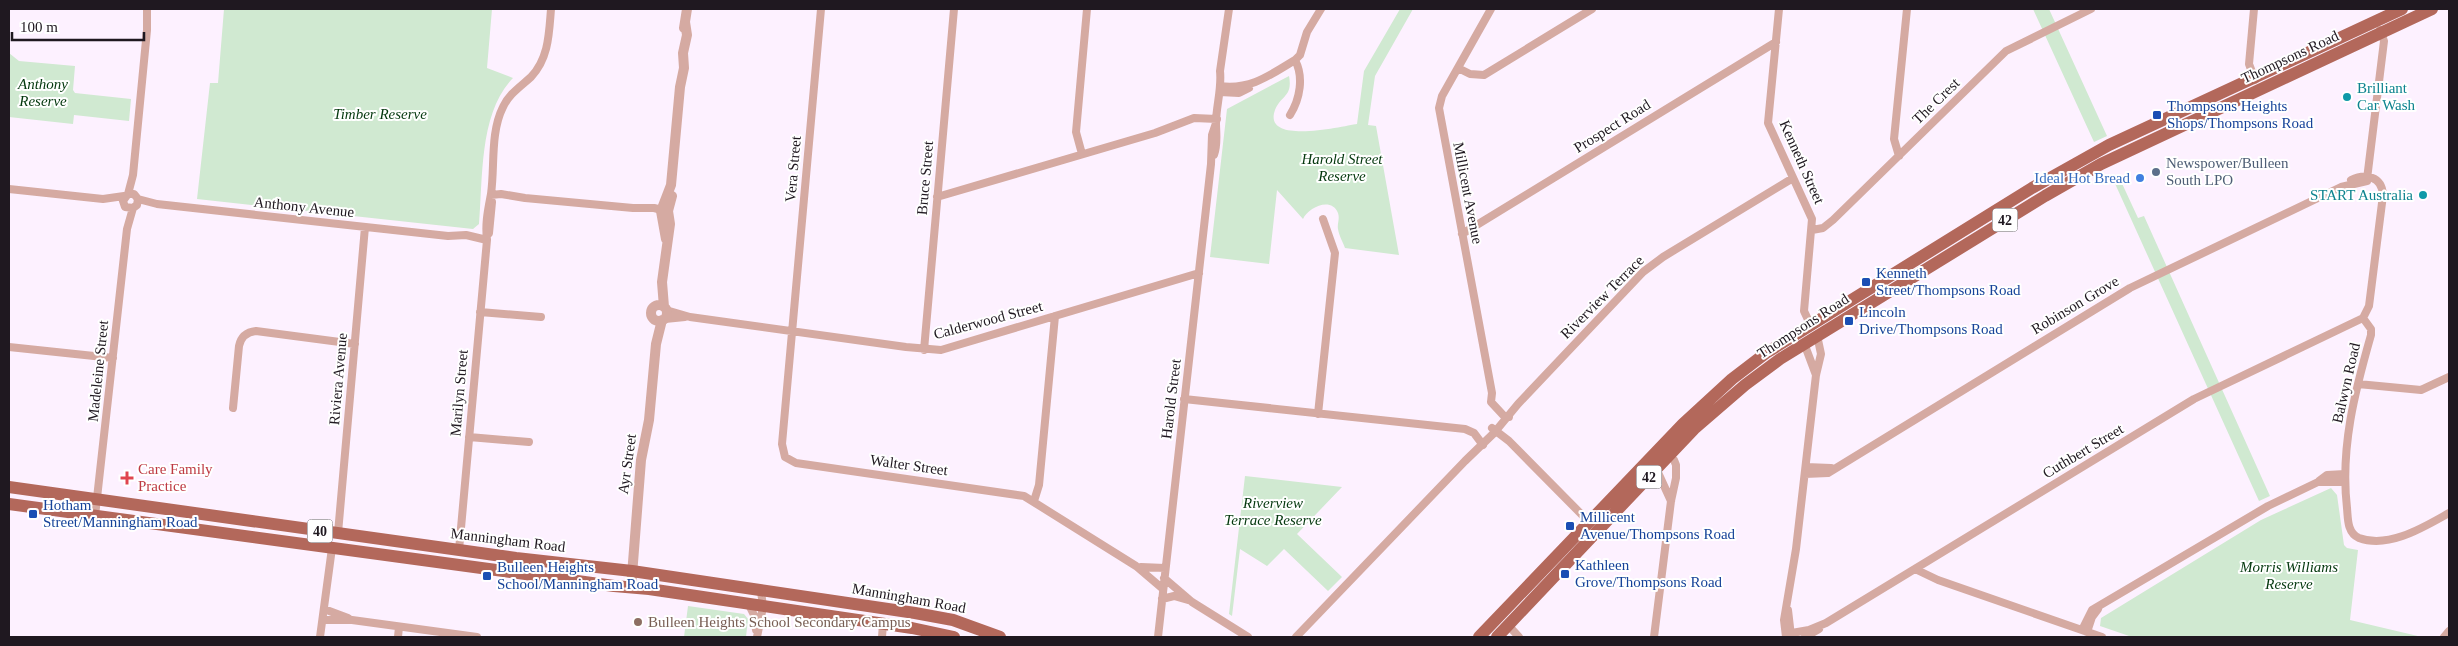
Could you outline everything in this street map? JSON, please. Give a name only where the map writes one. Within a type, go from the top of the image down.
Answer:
[{"type":"main road","name":"Thompsons Road","points":[[1497,637],[1504,620],[1591,520],[1654,453],[1732,379],[2080,161],[2124,138],[2257,83],[2378,27],[2396,14],[2432,9]]},
{"type":"main road","points":[[1804,343],[1804,335],[1813,330]]},
{"type":"main road","name":"Thompsons Road","points":[[1480,637],[1504,620],[1600,529],[1694,429],[1738,391],[1804,343]]},
{"type":"main road","name":"Manningham Road","points":[[10,487],[459,550],[632,571],[935,616],[970,625],[1000,637]]},
{"type":"main road","name":"Manningham Road","points":[[9,505],[631,588],[883,624],[954,637]]},
{"type":"main road","points":[[1591,520],[1600,529]]},
{"type":"street","name":"Madeleine Street","points":[[95,516],[133,175],[147,30],[147,9]]},
{"type":"street","name":"Madeleine Street","points":[[147,30],[152,9]]},
{"type":"street","name":"Marilyn Street","points":[[459,550],[487,240],[486,216],[491,195],[500,115],[509,97],[531,76],[541,62],[548,44],[551,9]]},
{"type":"street","name":"Ayr Street","points":[[631,588],[641,460],[649,420],[656,344],[661,314],[666,239],[670,224],[664,211],[672,199],[671,185],[680,86],[677,52],[687,9]]},
{"type":"street","name":"Vera Street","points":[[792,332],[821,9]]},
{"type":"street","name":"Bruce Street","points":[[924,350],[954,9]]},
{"type":"street","points":[[1082,154],[1076,132],[1087,9]]},
{"type":"street","name":"Harold Street","points":[[1158,637],[1212,164],[1212,135],[1217,118],[1220,86],[1225,72],[1225,46],[1229,9]]},
{"type":"street","points":[[1220,86],[1238,88],[1254,83],[1296,60],[1302,51],[1307,32],[1320,9]]},
{"type":"street","name":"Millicent Avenue","points":[[1492,9],[1442,96],[1439,108],[1492,393],[1506,415]]},
{"type":"street","points":[[1458,68],[1470,74],[1484,75],[1592,9]]},
{"type":"street","name":"Kenneth Street","points":[[1779,9],[1768,122],[1811,214],[1812,230],[1804,311],[1821,354],[1816,375],[1788,603],[1784,620],[1790,636]]},
{"type":"street","points":[[1899,156],[1894,139],[1907,9]]},
{"type":"street","name":"The Crest","points":[[1812,230],[1823,228],[1833,220],[2006,51],[2091,9]]},
{"type":"street","points":[[2254,9],[2249,64],[2257,83]]},
{"type":"street","points":[[2363,318],[2369,306],[2380,206],[2377,190],[2367,178],[2384,41],[2378,27]]},
{"type":"street","name":"Prospect Road","points":[[1462,234],[1776,42]]},
{"type":"street","points":[[1290,115],[1296,104],[1300,76],[1296,60]]},
{"type":"street","points":[[937,197],[1198,117],[1217,118]]},
{"type":"street","name":"Riverview Terrace","points":[[1296,637],[1465,461],[1480,443],[1495,430],[1506,415],[1651,266],[1793,178]]},
{"type":"street","name":"Robinson Grove","points":[[1805,470],[1824,474],[2130,288],[2341,187],[2367,178]]},
{"type":"street","name":"Anthony Avenue","points":[[9,189],[448,236],[477,236],[487,240]]},
{"type":"street","points":[[491,195],[506,199],[525,198],[664,211]]},
{"type":"street","points":[[1318,414],[1336,253],[1323,219]]},
{"type":"street","name":"Riviera Avenue","points":[[338,533],[365,227]]},
{"type":"street","name":"Calderwood Street","points":[[661,314],[924,350],[945,349],[1199,273]]},
{"type":"street","points":[[480,312],[541,318]]},
{"type":"street","points":[[1034,501],[1039,485],[1055,316]]},
{"type":"street","name":"Balwyn Road","points":[[2363,318],[2371,329],[2371,335],[2351,413],[2344,482],[2349,526],[2354,534],[2360,538],[2398,538],[2449,513]]},
{"type":"street","name":"Cuthbert Street","points":[[1790,636],[1826,623],[2194,399],[2363,318]]},
{"type":"street","points":[[233,408],[239,346],[241,339],[248,332],[256,331],[355,344]]},
{"type":"street","name":"Walter Street","points":[[792,332],[782,444],[783,454],[788,459],[796,463],[1018,494],[1034,501],[1136,566],[1163,589]]},
{"type":"street","points":[[1804,343],[1816,375]]},
{"type":"street","points":[[9,346],[113,358]]},
{"type":"street","points":[[2358,384],[2421,390],[2449,376]]},
{"type":"street","points":[[1184,399],[1456,429],[1480,443]]},
{"type":"street","points":[[1495,430],[1591,520]]},
{"type":"street","points":[[469,437],[529,442]]},
{"type":"street","points":[[1654,637],[1671,501],[1677,471],[1674,460],[1670,456],[1654,453],[1656,470],[1671,501]]},
{"type":"street","points":[[2085,631],[2088,613],[2255,512],[2327,476],[2345,474]]},
{"type":"street","points":[[2318,482],[2344,482]]},
{"type":"street","points":[[9,505],[10,487]]},
{"type":"street","points":[[320,637],[332,548]]},
{"type":"street","name":"Walter Street","points":[[1136,566],[1148,569],[1165,568]]},
{"type":"street","points":[[1915,569],[1938,580],[2102,637]]},
{"type":"street","points":[[1164,578],[1192,602],[1248,637]]},
{"type":"street","points":[[756,637],[763,607],[761,591]]},
{"type":"street","points":[[1162,599],[1174,596],[1192,602]]},
{"type":"street","points":[[749,605],[755,620],[756,637]]},
{"type":"street","points":[[324,609],[352,620]]},
{"type":"street","points":[[323,620],[352,620],[477,637]]},
{"type":"street","points":[[1504,620],[1519,637]]},
{"type":"street","name":"Cuthbert Street","points":[[1805,637],[1815,633],[1826,623]]},
{"type":"street","points":[[882,637],[883,624]]},
{"type":"street","points":[[398,637],[399,627]]},
{"type":"street","points":[[2444,637],[2449,631]]},
{"type":"green space","name":"Timber Reserve","points":[[224,9],[492,9],[487,68],[513,78],[502,92],[488,127],[479,224],[473,229],[197,199],[210,83],[218,83]]},
{"type":"green space","name":"Harold Street Reserve","points":[[1400,9],[1413,9],[1375,76],[1368,125],[1376,126],[1399,255],[1345,248],[1338,227],[1339,215],[1335,208],[1325,205],[1314,208],[1303,219],[1277,190],[1269,264],[1210,257],[1227,109],[1289,76],[1288,92],[1275,110],[1274,121],[1280,128],[1292,131],[1306,131],[1357,124],[1364,71]]},
{"type":"green space","points":[[2033,9],[2049,9],[2107,136],[2094,142]]},
{"type":"green space","name":"Anthony Reserve","points":[[9,53],[19,61],[75,66],[73,90],[75,93],[131,99],[129,121],[74,115],[73,124],[9,117]]},
{"type":"green space","points":[[2112,177],[2119,177],[2138,218],[2144,216],[2270,496],[2259,501]]},
{"type":"green space","name":"Riverview Terrace Reserve","points":[[1245,476],[1342,487],[1297,534],[1342,577],[1328,591],[1284,549],[1267,566],[1240,549],[1232,616],[1229,614]]},
{"type":"green space","name":"Morris Williams Reserve","points":[[2331,488],[2337,495],[2344,545],[2347,548],[2358,550],[2350,620],[2422,637],[2132,637],[2100,626],[2101,618],[2261,520]]},
{"type":"green space","points":[[688,606],[744,614],[748,619],[746,637],[684,637]]},
{"type":"place","name":"Brilliant Car Wash","points":[[2347,97]]},
{"type":"place","name":"Thompsons Heights Shops/Thompsons Road","points":[[2157,115]]},
{"type":"place","name":"Newspower/Bulleen South LPO","points":[[2156,172]]},
{"type":"place","name":"Ideal Hot Bread","points":[[2140,178]]},
{"type":"place","name":"START Australia","points":[[2423,195]]},
{"type":"place","name":"Kenneth Street/Thompsons Road","points":[[1866,282]]},
{"type":"place","name":"Lincoln Drive/Thompsons Road","points":[[1849,321]]},
{"type":"place","name":"Care Family Practice","points":[[127,478]]},
{"type":"place","name":"Hotham Street/Manningham Road","points":[[33,514]]},
{"type":"place","name":"Millicent Avenue/Thompsons Road","points":[[1570,526]]},
{"type":"place","name":"Kathleen Grove/Thompsons Road","points":[[1565,574]]},
{"type":"place","name":"Bulleen Heights School/Manningham Road","points":[[487,576]]},
{"type":"place","name":"Bulleen Heights School Secondary Campus","points":[[638,622]]}]
